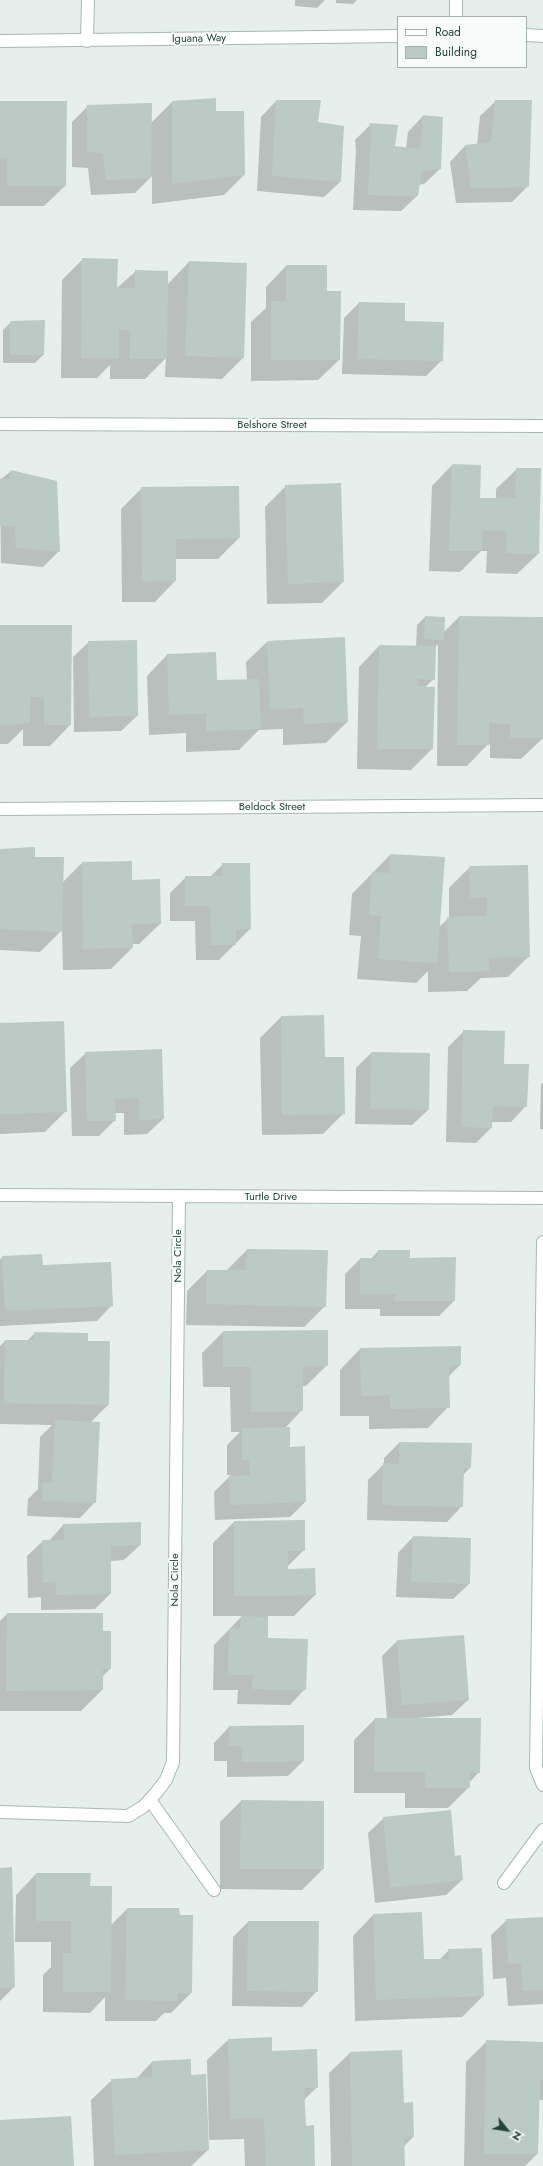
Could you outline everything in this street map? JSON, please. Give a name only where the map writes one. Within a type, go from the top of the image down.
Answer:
[{"type":"street","points":[[87,41],[88,0]]},
{"type":"street","points":[[456,0],[456,16]]},
{"type":"street","points":[[527,35],[543,36]]},
{"type":"street","name":"Iguana Way","points":[[0,41],[397,36]]},
{"type":"street","name":"Belshore Street","points":[[0,424],[543,426]]},
{"type":"street","name":"Beldock Street","points":[[0,809],[543,806]]},
{"type":"street","name":"Turtle Drive","points":[[0,1195],[543,1198]]},
{"type":"street","name":"Nola Circle","points":[[0,1812],[119,1817],[136,1812],[150,1800],[168,1776],[174,1753],[179,1197]]},
{"type":"street","points":[[543,1242],[536,1768],[543,1784]]},
{"type":"street","points":[[150,1800],[214,1890]]},
{"type":"street","points":[[504,1883],[543,1830]]},
{"type":"building","points":[[216,98],[216,111],[244,111],[245,175],[172,184],[172,101]]},
{"type":"building","points":[[276,100],[321,100],[318,122],[344,126],[341,182],[272,176]]},
{"type":"building","points":[[495,100],[532,100],[529,187],[471,188],[465,145],[491,142]]},
{"type":"building","points":[[0,101],[67,101],[66,186],[7,186],[7,158],[0,158]]},
{"type":"building","points":[[152,103],[151,178],[106,180],[103,153],[87,152],[87,105]]},
{"type":"building","points":[[423,115],[443,117],[441,169],[422,171],[418,196],[368,195],[371,133],[370,123],[398,125],[395,146],[420,149]]},
{"type":"building","points":[[82,258],[118,259],[117,288],[135,288],[135,270],[168,271],[167,359],[130,359],[130,330],[119,330],[119,358],[81,358]]},
{"type":"building","points":[[189,261],[247,263],[244,358],[185,356]]},
{"type":"building","points":[[286,265],[327,265],[327,291],[341,291],[340,360],[271,360],[271,301],[286,301]]},
{"type":"building","points":[[359,302],[405,303],[405,321],[444,322],[443,361],[357,359]]},
{"type":"building","points":[[45,320],[44,355],[10,355],[10,321]]},
{"type":"building","points":[[452,464],[481,465],[480,498],[515,498],[516,468],[541,468],[539,554],[506,553],[507,531],[483,530],[482,551],[449,551]]},
{"type":"building","points":[[11,470],[57,481],[60,552],[16,548],[15,526],[0,526],[0,479],[10,479]]},
{"type":"building","points":[[341,483],[344,582],[288,584],[285,485]]},
{"type":"building","points":[[239,486],[240,538],[176,539],[176,581],[142,582],[141,487]]},
{"type":"building","points":[[425,616],[445,617],[444,640],[424,639]]},
{"type":"building","points":[[459,616],[543,617],[543,738],[510,738],[510,724],[489,723],[489,745],[457,745]]},
{"type":"building","points":[[0,625],[72,625],[71,725],[44,725],[44,697],[30,697],[30,723],[0,726]]},
{"type":"building","points":[[345,637],[348,722],[304,724],[303,708],[270,710],[267,641]]},
{"type":"building","points":[[137,640],[138,716],[89,717],[88,641]]},
{"type":"building","points":[[379,645],[436,646],[435,680],[418,679],[418,686],[435,687],[433,749],[377,749]]},
{"type":"building","points":[[216,652],[217,680],[259,679],[261,729],[206,731],[206,713],[169,715],[167,654]]},
{"type":"building","points":[[35,847],[35,857],[64,857],[62,932],[0,929],[0,849]]},
{"type":"building","points":[[390,854],[445,857],[437,963],[378,959],[381,916],[369,915],[372,872],[389,873]]},
{"type":"building","points":[[132,861],[132,880],[160,879],[161,924],[132,924],[133,948],[83,949],[82,862]]},
{"type":"building","points":[[222,863],[250,863],[251,929],[236,930],[236,945],[211,945],[210,906],[185,906],[185,876],[223,876]]},
{"type":"building","points":[[528,865],[530,957],[489,958],[489,971],[449,972],[447,917],[487,916],[487,898],[470,898],[469,866]]},
{"type":"building","points":[[324,1015],[325,1057],[344,1057],[345,1114],[282,1115],[281,1016]]},
{"type":"building","points":[[64,1021],[67,1112],[0,1114],[0,1023]]},
{"type":"building","points":[[463,1030],[505,1031],[504,1064],[529,1064],[527,1107],[493,1106],[492,1128],[461,1127]]},
{"type":"building","points":[[162,1049],[164,1119],[139,1120],[139,1098],[115,1099],[116,1121],[87,1121],[85,1052]]},
{"type":"building","points":[[371,1052],[430,1053],[429,1110],[370,1109]]},
{"type":"building","points":[[247,1249],[328,1250],[326,1307],[206,1304],[207,1270],[246,1270]]},
{"type":"building","points":[[378,1250],[410,1250],[410,1258],[456,1257],[455,1301],[395,1301],[395,1294],[360,1294],[360,1258],[377,1258]]},
{"type":"building","points":[[42,1254],[43,1265],[111,1262],[113,1306],[5,1311],[2,1256]]},
{"type":"building","points":[[328,1330],[328,1366],[303,1366],[303,1411],[251,1412],[251,1367],[223,1367],[223,1331]]},
{"type":"building","points":[[34,1332],[88,1333],[88,1341],[110,1341],[109,1405],[4,1403],[5,1340],[34,1340]]},
{"type":"building","points":[[461,1346],[461,1365],[449,1366],[450,1408],[390,1409],[390,1395],[361,1396],[360,1348]]},
{"type":"building","points":[[55,1420],[100,1422],[96,1503],[42,1501],[43,1483],[52,1483]]},
{"type":"building","points":[[290,1427],[290,1447],[305,1446],[306,1502],[230,1505],[229,1476],[250,1475],[249,1460],[242,1460],[242,1428]]},
{"type":"building","points":[[399,1442],[472,1443],[471,1468],[464,1468],[463,1507],[382,1505],[383,1463],[399,1464]]},
{"type":"building","points":[[305,1520],[305,1551],[288,1551],[288,1569],[315,1568],[316,1595],[234,1596],[234,1521]]},
{"type":"building","points":[[141,1522],[141,1545],[111,1546],[111,1594],[56,1595],[56,1582],[43,1583],[42,1540],[64,1540],[64,1524]]},
{"type":"building","points":[[413,1536],[471,1538],[470,1584],[411,1582]]},
{"type":"building","points":[[7,1613],[103,1613],[103,1631],[111,1631],[111,1669],[103,1669],[103,1690],[6,1691]]},
{"type":"building","points":[[241,1616],[268,1617],[268,1638],[308,1639],[306,1690],[252,1689],[253,1675],[228,1675],[229,1629],[240,1629]]},
{"type":"building","points":[[464,1635],[469,1700],[402,1705],[397,1640]]},
{"type":"building","points":[[375,1718],[481,1718],[480,1773],[470,1772],[470,1788],[425,1788],[425,1772],[374,1772]]},
{"type":"building","points":[[304,1725],[304,1761],[242,1762],[242,1746],[229,1746],[229,1726]]},
{"type":"building","points":[[241,1800],[324,1801],[324,1869],[240,1869]]},
{"type":"building","points":[[451,1810],[455,1856],[461,1855],[463,1880],[390,1888],[383,1817]]},
{"type":"building","points":[[12,1867],[15,1987],[0,1988],[0,1868]]},
{"type":"building","points":[[36,1873],[91,1873],[90,1886],[112,1886],[111,1992],[63,1992],[63,1953],[71,1953],[71,1921],[36,1921]]},
{"type":"building","points":[[127,1908],[179,1908],[180,1915],[193,1915],[192,1993],[178,1993],[178,2001],[125,2000]]},
{"type":"building","points":[[422,1912],[424,1959],[449,1959],[448,1949],[482,1948],[484,1996],[376,2000],[373,1914]]},
{"type":"building","points":[[543,1917],[543,1990],[523,1991],[521,1963],[508,1964],[506,1919]]},
{"type":"building","points":[[248,1921],[319,1921],[318,1992],[247,1991]]},
{"type":"building","points":[[272,2037],[272,2051],[317,2049],[318,2088],[304,2088],[306,2126],[314,2125],[315,2166],[266,2166],[264,2118],[230,2119],[228,2039]]},
{"type":"building","points":[[486,2040],[543,2042],[543,2080],[540,2079],[538,2154],[484,2154]]},
{"type":"building","points":[[402,2050],[404,2103],[413,2102],[414,2137],[404,2138],[405,2166],[352,2166],[350,2052]]},
{"type":"building","points":[[191,2059],[191,2075],[206,2074],[209,2150],[115,2155],[111,2079],[152,2077],[152,2061]]},
{"type":"building","points":[[71,2116],[74,2166],[0,2166],[0,2120]]}]
